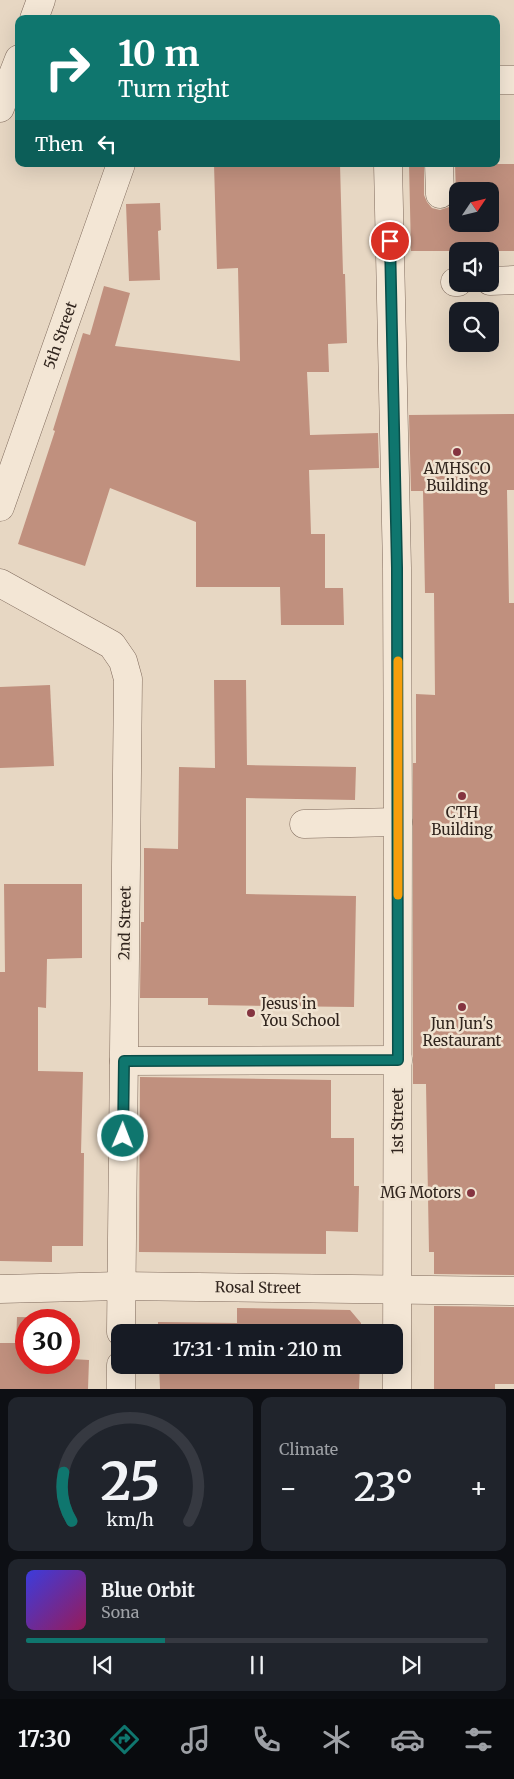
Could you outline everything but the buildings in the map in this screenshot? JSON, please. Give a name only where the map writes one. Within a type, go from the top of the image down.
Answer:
[{"type":"street","points":[[35,15],[41,0]]},
{"type":"street","points":[[7,104],[15,74]]},
{"type":"street","points":[[500,80],[514,80]]},
{"type":"street","name":"5th Street","points":[[0,507],[120,167]]},
{"type":"street","name":"1st Street","points":[[388,167],[397,558],[397,1389]]},
{"type":"street","points":[[439,167],[440,194]]},
{"type":"street","points":[[499,281],[514,280]]},
{"type":"street","name":"2nd Street","points":[[0,583],[112,644],[123,661],[128,679],[121,1324]]},
{"type":"street","points":[[304,824],[398,822]]},
{"type":"street","points":[[124,1061],[398,1060]]},
{"type":"street","name":"Rosal Street","points":[[0,1289],[120,1286],[514,1290]]},
{"type":"street","points":[[121,1374],[121,1389]]},
{"type":"slow traffic","points":[[398,661],[398,895]]},
{"type":"place","name":"AMHSCO Building","points":[[457,452]]},
{"type":"place","name":"CTH Building","points":[[462,796]]},
{"type":"place","name":"Jun Jun's Restaurant","points":[[462,1007]]},
{"type":"place","name":"Jesus in You School","points":[[251,1013]]},
{"type":"place","name":"MG Motors","points":[[471,1193]]},
{"type":"route","points":[[123,1136],[124,1061],[398,1060],[397,568],[390,241]]}]
